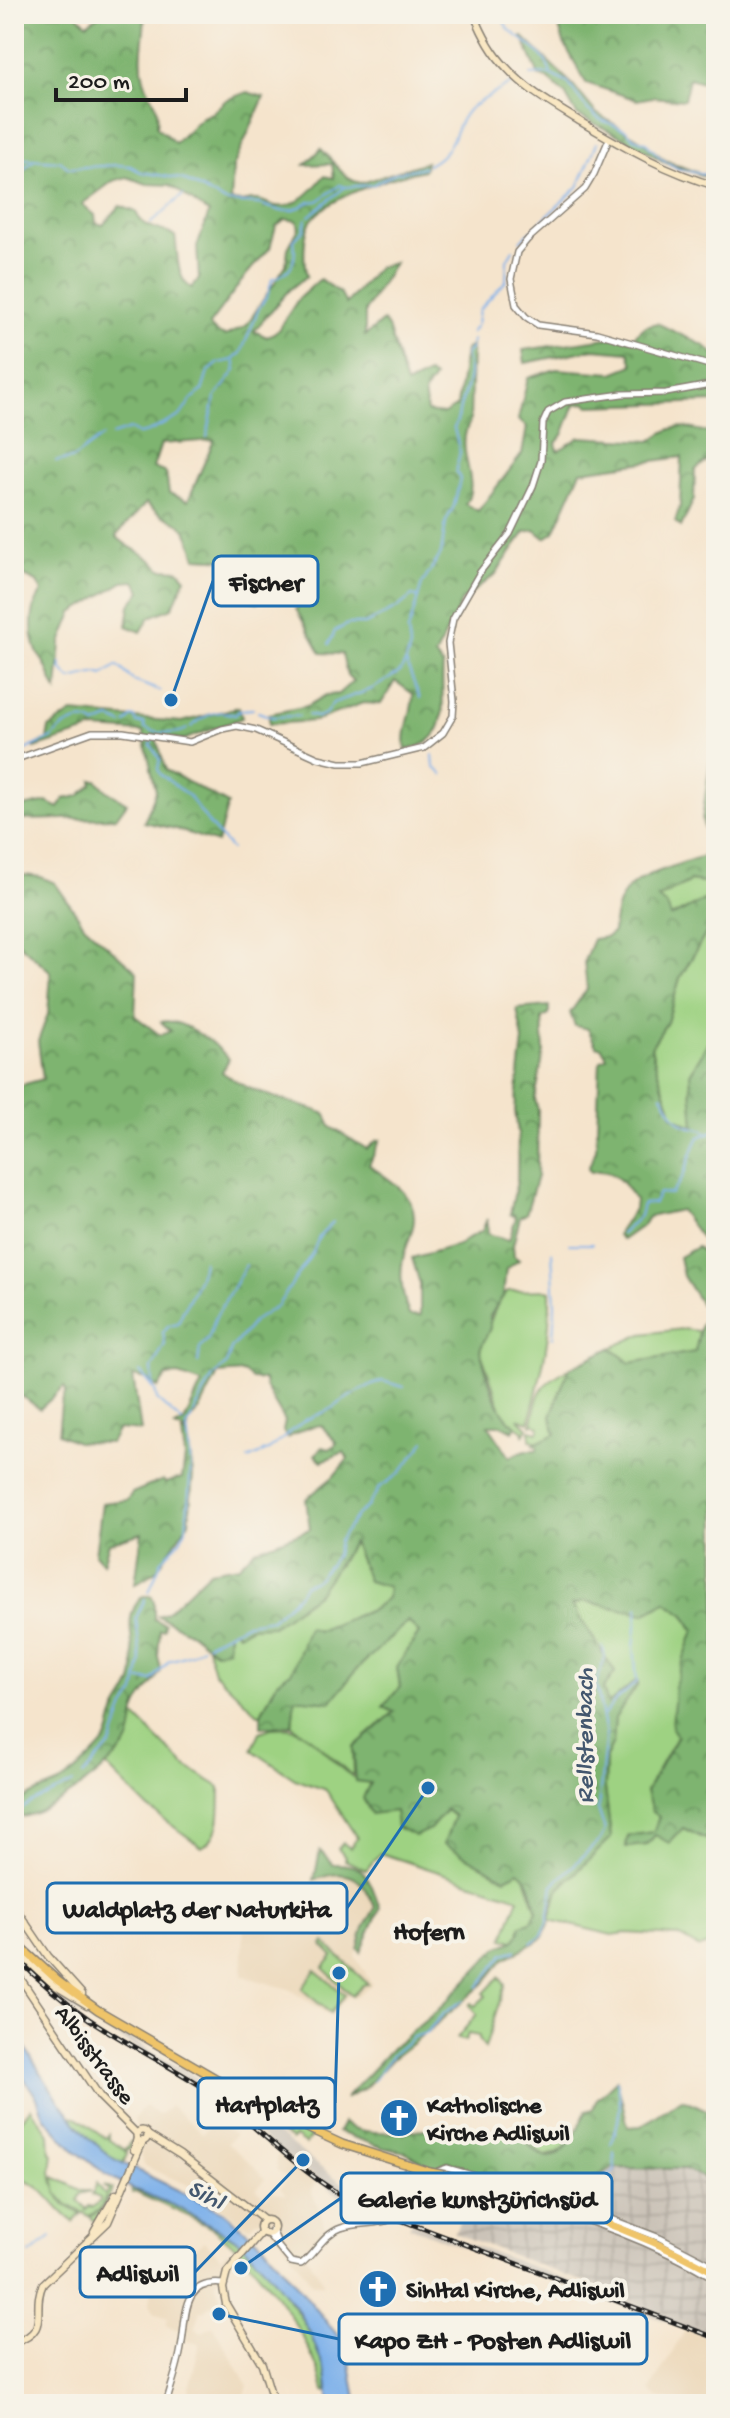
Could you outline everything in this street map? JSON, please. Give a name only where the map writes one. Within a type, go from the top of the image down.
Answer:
[{"type":"main road","points":[[474,14],[492,50],[512,73],[558,108],[656,165],[716,186]]},
{"type":"main road","points":[[14,1906],[48,1956],[82,1994]]},
{"type":"main road","points":[[14,1938],[118,2021]]},
{"type":"main road","points":[[14,1938],[58,1981],[98,2010]]},
{"type":"main road","points":[[14,1949],[17,1957],[78,2001],[308,2130],[439,2175],[511,2191],[585,2214],[716,2270]]},
{"type":"main road","name":"Albisstrasse","points":[[14,1969],[100,2097],[142,2136],[160,2142],[180,2155],[253,2213],[264,2229]]},
{"type":"main road","points":[[14,2343],[30,2336],[38,2326],[38,2295],[43,2284],[108,2222],[142,2136]]},
{"type":"main road","points":[[264,2229],[227,2272],[223,2284],[226,2304],[262,2364],[274,2404]]},
{"type":"street","points":[[609,139],[585,189],[519,249],[511,273],[513,298],[521,312],[538,325],[597,333],[716,367]]},
{"type":"street","points":[[14,760],[92,732],[123,732],[190,742],[233,726],[256,730],[318,758],[340,763],[362,763],[424,748],[446,730],[453,714],[448,648],[453,619],[480,572],[512,530],[533,486],[541,461],[543,423],[548,412],[565,402],[622,394],[666,393],[716,384]]},
{"type":"street","points":[[264,2229],[291,2262],[301,2264],[336,2230],[382,2223],[408,2208],[422,2188],[439,2175]]},
{"type":"street","points":[[422,2188],[439,2175]]},
{"type":"street","points":[[439,2175],[580,2219],[654,2247],[716,2279]]},
{"type":"street","points":[[166,2404],[180,2353],[188,2300],[203,2286],[223,2284]]},
{"type":"shaded area","points":[[323,1874],[351,1876],[367,1886],[375,1908],[364,1928],[355,1956],[372,1984],[354,1998],[348,1996],[330,2016],[289,1989],[242,1976],[245,1910],[273,1912],[307,1921],[315,1906],[318,1879]]},
{"type":"shaded area","points":[[20,1959],[72,2005],[245,2109],[362,2198],[380,2207],[377,2213],[342,2198],[197,2084],[76,2012],[40,1984],[18,1961]]},
{"type":"shaded area","points":[[145,2106],[159,2115],[171,2106],[202,2133],[211,2125],[220,2124],[235,2135],[227,2143],[265,2179],[256,2189],[266,2198],[272,2192],[286,2195],[280,2188],[287,2178],[277,2170],[276,2158],[281,2152],[317,2179],[311,2190],[327,2230],[306,2255],[324,2283],[312,2284],[266,2218],[247,2226],[193,2187],[144,2166],[134,2119]]},
{"type":"shaded area","points":[[613,2168],[685,2169],[716,2183],[716,2333],[455,2233],[472,2189],[566,2199],[572,2189]]},
{"type":"shaded area","points":[[411,2222],[646,2306],[716,2333],[716,2339],[522,2270],[409,2226]]},
{"type":"shaded area","points":[[205,2241],[221,2258],[229,2251],[235,2257],[215,2283],[221,2299],[203,2311],[201,2309],[195,2329],[201,2333],[213,2326],[248,2386],[242,2404],[185,2404],[200,2344],[186,2341],[187,2332],[166,2326],[168,2318],[154,2313],[149,2304],[151,2289],[165,2254],[174,2246],[179,2251],[189,2242],[195,2248]]},
{"type":"shaded area","points":[[686,2329],[716,2341],[716,2402],[681,2403],[655,2396],[650,2390]]},
{"type":"green space","points":[[14,14],[77,14],[87,24],[100,14],[145,14],[142,71],[156,105],[157,127],[175,143],[202,117],[212,113],[226,100],[247,92],[264,97],[233,167],[231,201],[259,200],[283,206],[297,202],[324,176],[334,178],[332,164],[305,165],[321,149],[345,175],[362,183],[426,162],[424,170],[363,188],[319,212],[306,233],[304,256],[307,276],[289,290],[254,331],[267,337],[278,330],[299,298],[320,279],[340,293],[346,304],[377,268],[394,263],[365,311],[365,336],[383,321],[388,327],[406,385],[428,374],[434,378],[424,393],[427,412],[444,414],[457,406],[465,350],[472,346],[470,422],[464,443],[471,485],[465,504],[478,511],[522,454],[527,427],[518,420],[528,378],[556,369],[613,373],[633,365],[629,352],[594,349],[525,363],[523,350],[614,337],[631,339],[646,326],[657,323],[705,346],[716,356],[716,402],[575,404],[563,435],[556,443],[558,451],[580,437],[651,441],[669,430],[683,427],[716,433],[716,454],[695,470],[694,499],[681,527],[675,522],[680,506],[682,457],[581,471],[554,532],[545,538],[535,530],[525,532],[495,575],[462,600],[435,656],[443,666],[443,706],[439,729],[422,745],[406,750],[405,736],[413,694],[395,681],[381,704],[363,703],[315,721],[269,724],[269,714],[307,706],[326,695],[338,694],[353,681],[347,675],[342,654],[321,653],[296,609],[314,593],[304,584],[280,576],[258,602],[248,599],[231,560],[196,558],[181,526],[146,503],[116,536],[161,569],[179,570],[186,578],[172,608],[150,617],[141,632],[127,626],[130,605],[141,591],[135,581],[123,582],[73,613],[61,643],[57,691],[37,652],[33,635],[33,612],[42,592],[37,582],[14,571]],"holes":[[[127,177],[147,184],[170,185],[209,213],[197,247],[199,279],[192,288],[180,273],[175,236],[147,225],[136,212],[120,206],[103,225],[96,223],[95,215],[82,204],[113,181]],[[285,219],[297,221],[299,228],[288,248],[286,265],[246,326],[225,336],[217,333],[209,325],[270,248],[276,226]],[[214,440],[188,501],[169,493],[166,473],[153,468],[161,444]]]},
{"type":"green space","points":[[555,14],[716,14],[716,86],[689,78],[684,100],[652,97],[637,100],[586,83],[564,43]]},
{"type":"green space","points":[[522,36],[573,85],[596,113],[641,140],[665,160],[716,180],[666,163],[577,115],[565,94],[548,79],[539,76]]},
{"type":"green space","points":[[239,707],[242,718],[183,740],[155,735],[166,770],[228,804],[217,843],[144,822],[156,791],[143,732],[94,729],[35,748],[47,739],[49,728],[72,713],[182,722]]},
{"type":"green space","points":[[716,746],[716,815],[708,824],[716,827],[716,879],[704,883],[690,881],[658,898],[667,906],[671,917],[716,894],[716,927],[708,930],[680,978],[667,1022],[651,1047],[673,1116],[694,1127],[690,1074],[716,1028],[716,1247],[703,1241],[680,1210],[648,1217],[643,1225],[622,1240],[617,1235],[634,1209],[635,1200],[612,1174],[588,1169],[596,1149],[600,1061],[607,1057],[602,1048],[596,1046],[588,1029],[575,1026],[570,1013],[587,989],[584,961],[593,939],[607,937],[613,932],[620,901],[627,890],[646,877],[711,852],[702,820],[711,754]]},
{"type":"green space","points":[[92,780],[97,780],[107,791],[127,803],[116,818],[14,820],[14,809],[47,802],[59,808],[64,799],[79,796],[92,784]]},
{"type":"green space","points":[[14,874],[41,877],[55,883],[85,926],[137,972],[135,1016],[160,1035],[171,1031],[161,1022],[188,1028],[207,1039],[229,1059],[222,1072],[234,1080],[259,1092],[326,1114],[331,1127],[367,1149],[380,1140],[369,1165],[403,1192],[413,1210],[413,1224],[401,1273],[409,1315],[420,1316],[420,1284],[412,1258],[461,1244],[482,1231],[487,1219],[488,1234],[509,1240],[516,1217],[510,1214],[517,1181],[515,1110],[523,1040],[517,1009],[549,1006],[549,1015],[542,1018],[544,1052],[535,1099],[538,1110],[537,1176],[526,1214],[520,1217],[513,1245],[514,1256],[519,1260],[506,1269],[503,1296],[490,1316],[490,1328],[480,1350],[497,1401],[516,1426],[513,1431],[502,1425],[488,1425],[510,1457],[525,1450],[537,1450],[538,1446],[534,1444],[556,1434],[551,1416],[569,1368],[611,1348],[630,1363],[695,1352],[701,1323],[711,1320],[683,1276],[679,1257],[697,1247],[716,1263],[716,1844],[683,1828],[669,1843],[655,1835],[647,1845],[626,1847],[628,1836],[653,1832],[659,1817],[652,1812],[646,1791],[677,1736],[672,1728],[675,1685],[694,1630],[685,1615],[666,1602],[644,1614],[584,1601],[572,1605],[615,1672],[603,1689],[608,1704],[637,1680],[638,1684],[615,1718],[613,1743],[606,1757],[605,1788],[611,1838],[558,1890],[549,1924],[541,1939],[504,1959],[484,1983],[392,2059],[365,2088],[345,2099],[393,2047],[437,2011],[497,1948],[514,1941],[521,1925],[531,1922],[537,1911],[533,1895],[519,1871],[505,1878],[444,1844],[454,1816],[446,1810],[430,1829],[415,1836],[397,1827],[395,1811],[371,1814],[363,1798],[370,1783],[356,1781],[353,1748],[394,1712],[383,1707],[400,1687],[397,1667],[419,1633],[408,1621],[357,1669],[331,1702],[295,1698],[292,1725],[261,1727],[261,1714],[277,1682],[292,1671],[308,1627],[318,1631],[373,1609],[387,1598],[388,1587],[368,1581],[353,1542],[319,1592],[273,1626],[251,1627],[238,1634],[234,1630],[229,1632],[228,1648],[215,1652],[191,1633],[158,1616],[166,1613],[210,1571],[239,1566],[254,1550],[310,1529],[306,1499],[333,1477],[348,1459],[344,1452],[322,1461],[315,1455],[322,1447],[330,1449],[337,1443],[321,1425],[306,1428],[287,1438],[283,1431],[285,1421],[264,1380],[252,1379],[243,1372],[218,1374],[200,1410],[189,1421],[187,1432],[175,1427],[184,1422],[202,1383],[179,1375],[167,1376],[158,1388],[147,1379],[133,1376],[141,1431],[118,1429],[110,1443],[77,1442],[58,1434],[64,1387],[40,1409],[23,1397],[14,1396],[14,1087],[43,1079],[38,1041],[48,1014],[51,972],[14,939]]},
{"type":"green space","points":[[715,878],[716,894],[670,918],[658,898],[690,881],[704,883]]},
{"type":"green space","points":[[716,927],[716,1028],[690,1074],[695,1128],[673,1116],[651,1047],[667,1022],[680,978],[708,930]]},
{"type":"green space","points":[[508,1291],[550,1291],[550,1309],[547,1342],[529,1422],[518,1418],[528,1428],[523,1436],[524,1431],[504,1417],[480,1350],[494,1312]]},
{"type":"green space","points":[[682,1329],[699,1331],[696,1352],[630,1363],[611,1348],[642,1334]]},
{"type":"green space","points":[[569,1368],[551,1416],[556,1434],[540,1442],[530,1440],[530,1430],[538,1432],[540,1427],[533,1423],[531,1426],[541,1391],[550,1380]]},
{"type":"green space","points":[[182,1433],[187,1435],[193,1474],[189,1522],[156,1571],[135,1584],[142,1533],[109,1543],[103,1563],[95,1554],[102,1503],[127,1500],[132,1493],[163,1480],[165,1483],[182,1478],[185,1458]]},
{"type":"green space","points":[[352,1541],[368,1581],[388,1586],[387,1599],[373,1609],[318,1631],[308,1628],[292,1672],[277,1682],[261,1714],[258,1714],[214,1672],[207,1647],[215,1652],[228,1648],[229,1632],[339,1565]]},
{"type":"green space","points":[[143,1596],[151,1596],[154,1619],[165,1624],[164,1630],[160,1630],[158,1656],[161,1671],[139,1702],[127,1744],[107,1766],[58,1802],[27,1816],[14,1817],[14,1807],[69,1777],[107,1739],[116,1711],[133,1678],[130,1624],[136,1605]]},
{"type":"green space","points":[[584,1601],[644,1614],[666,1602],[685,1615],[694,1631],[675,1694],[677,1735],[646,1791],[652,1812],[659,1816],[654,1832],[628,1836],[626,1847],[647,1845],[655,1835],[683,1828],[716,1844],[716,1948],[708,1945],[699,1948],[678,1936],[612,1935],[550,1920],[558,1890],[611,1838],[605,1788],[606,1757],[613,1743],[615,1718],[638,1684],[637,1681],[608,1705],[603,1689],[615,1672],[571,1606]]},
{"type":"green space","points":[[407,1620],[419,1633],[397,1667],[400,1687],[384,1706],[394,1712],[353,1748],[354,1774],[350,1774],[292,1725],[295,1697],[331,1702],[357,1669]]},
{"type":"green space","points":[[134,1715],[184,1765],[220,1787],[217,1829],[202,1847],[148,1808],[105,1765],[128,1743]]},
{"type":"green space","points":[[271,1728],[291,1728],[302,1732],[347,1773],[370,1782],[370,1787],[395,1810],[430,1829],[446,1810],[524,1874],[537,1911],[531,1922],[514,1941],[503,1939],[519,1898],[380,1853],[366,1870],[345,1860],[346,1857],[338,1849],[343,1843],[350,1848],[357,1838],[326,1790],[295,1779],[252,1750],[260,1732]]},
{"type":"green space","points":[[320,1851],[333,1864],[354,1866],[360,1870],[373,1889],[380,1908],[361,1952],[358,1949],[364,1928],[375,1908],[365,1888],[352,1877],[335,1874],[314,1880]]},
{"type":"green space","points":[[324,1942],[368,1984],[352,1996],[323,1968],[333,1956],[322,1945]]},
{"type":"green space","points":[[315,1970],[345,1995],[330,2013],[302,1989]]},
{"type":"green space","points":[[499,1977],[505,1984],[485,2048],[479,2036],[468,2034],[465,2041],[457,2038],[477,2014],[469,2005],[475,2006],[486,1996],[484,1993]]},
{"type":"green space","points":[[617,2080],[628,2127],[641,2126],[682,2099],[716,2114],[716,2183],[685,2169],[613,2168],[572,2189],[566,2199],[532,2186],[465,2170],[448,2161],[434,2169],[406,2152],[338,2132],[343,2123],[368,2132],[472,2128],[519,2134],[538,2153],[555,2156],[568,2144],[586,2111],[593,2109],[596,2100]]},
{"type":"green space","points":[[223,2087],[311,2136],[305,2144],[295,2137],[292,2140],[222,2092]]},
{"type":"green space","points":[[31,2108],[49,2134],[50,2153],[53,2154],[51,2172],[57,2194],[54,2177],[83,2191],[91,2191],[80,2194],[78,2201],[86,2208],[85,2211],[100,2201],[92,2195],[97,2183],[105,2195],[109,2190],[104,2185],[113,2189],[103,2208],[106,2197],[100,2209],[89,2216],[68,2205],[58,2194],[65,2205],[81,2214],[74,2222],[39,2188],[23,2180],[14,2128]]},
{"type":"green space","points":[[70,2116],[77,2117],[106,2138],[109,2134],[109,2139],[127,2153],[123,2164],[107,2155]]},
{"type":"green space","points":[[541,2135],[573,2137],[561,2151],[544,2156],[526,2141]]},
{"type":"green space","points":[[131,2188],[202,2219],[252,2254],[282,2290],[310,2333],[320,2354],[327,2392],[295,2325],[246,2258],[213,2229],[132,2193]]},
{"type":"green space","points":[[103,2209],[96,2222],[90,2217]]},
{"type":"water","points":[[14,2029],[70,2116],[98,2146],[114,2159],[223,2212],[264,2245],[339,2337],[350,2364],[357,2404],[330,2404],[326,2373],[297,2309],[241,2243],[179,2208],[107,2175],[73,2149],[45,2118],[37,2098],[14,2063]]},
{"type":"waterway","points":[[499,14],[509,29],[541,55],[551,75],[568,83],[588,110],[599,119],[645,142],[678,169],[716,180]]},
{"type":"waterway","points":[[531,75],[549,74]]},
{"type":"waterway","points":[[428,165],[445,152],[469,109],[513,82]]},
{"type":"waterway","points":[[520,241],[578,187],[597,143]]},
{"type":"waterway","points":[[14,158],[60,161],[69,168],[130,166],[141,172],[182,179],[226,202],[259,204],[281,211],[294,210],[318,201],[340,185],[345,187]]},
{"type":"waterway","points":[[14,178],[34,160]]},
{"type":"waterway","points":[[309,216],[345,187],[372,185],[395,173],[424,167]]},
{"type":"waterway","points":[[151,223],[183,195]]},
{"type":"waterway","points":[[112,435],[130,429],[139,434],[148,432],[180,416],[202,391],[208,372],[241,353],[272,279],[292,265],[294,240],[304,230],[306,219]]},
{"type":"waterway","points":[[471,333],[477,324],[479,310],[506,281],[507,260],[513,250]]},
{"type":"waterway","points":[[308,715],[317,717],[325,714],[333,703],[372,689],[400,672],[406,662],[410,647],[408,631],[422,584],[441,554],[446,521],[454,506],[460,479],[456,471],[460,452],[454,428],[468,378],[469,367],[465,355],[471,348],[472,340]]},
{"type":"waterway","points":[[207,437],[215,398],[236,370],[234,359]]},
{"type":"waterway","points":[[56,461],[72,459],[103,436]]},
{"type":"waterway","points":[[329,644],[335,631],[348,624],[365,624],[397,608],[412,596],[417,597]]},
{"type":"waterway","points":[[61,663],[61,669],[71,679],[97,673],[103,675],[117,665],[134,681],[160,691]]},
{"type":"waterway","points":[[406,663],[420,698]]},
{"type":"waterway","points":[[191,727],[212,714],[222,712],[235,715],[240,710],[253,709]]},
{"type":"waterway","points":[[258,712],[272,717],[299,716]]},
{"type":"waterway","points":[[126,723],[132,717],[154,732],[172,733],[187,729]]},
{"type":"waterway","points":[[14,755],[52,738],[61,729],[78,721],[95,725],[110,719],[122,724]]},
{"type":"waterway","points":[[153,739],[151,745],[160,759],[160,774],[189,796],[231,849]]},
{"type":"waterway","points":[[433,755],[434,767],[443,775]]},
{"type":"waterway","points":[[662,1095],[679,1121],[707,1132]]},
{"type":"waterway","points":[[621,1234],[640,1216],[643,1204],[654,1203],[659,1193],[671,1194],[681,1181],[699,1137],[716,1130]]},
{"type":"waterway","points":[[194,1413],[213,1376],[226,1365],[231,1349],[254,1321],[278,1305],[313,1252],[319,1237],[333,1222]]},
{"type":"waterway","points":[[569,1244],[592,1244]]},
{"type":"waterway","points":[[552,1252],[553,1337]]},
{"type":"waterway","points":[[153,1388],[152,1368],[165,1344],[163,1332],[169,1325],[178,1323],[203,1260]]},
{"type":"waterway","points":[[198,1363],[200,1348],[208,1339],[216,1316],[246,1265]]},
{"type":"waterway","points":[[140,1372],[155,1390],[157,1400],[182,1422]]},
{"type":"waterway","points":[[248,1459],[270,1449],[305,1420],[327,1411],[360,1390],[382,1381],[404,1387]]},
{"type":"waterway","points":[[149,1592],[162,1560],[180,1541],[186,1529],[191,1465],[187,1427],[192,1417]]},
{"type":"waterway","points":[[207,1644],[247,1623],[272,1619],[298,1595],[304,1585],[317,1579],[336,1555],[339,1541],[357,1515],[368,1506],[380,1487],[399,1474],[425,1441]]},
{"type":"waterway","points":[[83,1776],[112,1743],[122,1712],[135,1692],[141,1663],[136,1618],[145,1599]]},
{"type":"waterway","points":[[604,1715],[637,1682],[634,1647],[638,1607]]},
{"type":"waterway","points":[[139,1680],[152,1680],[169,1661],[202,1647]]},
{"type":"waterway","name":"Rellstenbach","points":[[531,1943],[542,1935],[548,1922],[553,1885],[600,1840],[605,1830],[598,1809],[606,1733],[596,1684],[605,1657],[603,1647]]},
{"type":"waterway","points":[[14,1815],[29,1804],[73,1783]]},
{"type":"waterway","name":"Rellstenbach","points":[[478,1987],[504,1954],[516,1950]]},
{"type":"waterway","name":"Rellstenbach","points":[[373,2081],[393,2054],[413,2037],[426,2033],[443,2014],[463,2000]]},
{"type":"waterway","points":[[611,2144],[619,2113],[617,2081]]},
{"type":"waterway","points":[[584,2187],[615,2171],[614,2152]]},
{"type":"waterway","points":[[30,2254],[51,2237]]},
{"type":"railway","points":[[14,1955],[50,1989],[89,2019],[236,2110]]},
{"type":"railway","points":[[228,2105],[305,2170],[355,2203],[716,2338]]},
{"type":"place","name":"Fischer","points":[[171,700]]},
{"type":"place","name":"Waldplatz der Naturkita","points":[[428,1788]]},
{"type":"place","name":"Hartplatz","points":[[339,1973]]},
{"type":"place","name":"Katholische Kirche Adliswil","points":[[399,2118]]},
{"type":"place","name":"Adliswil","points":[[303,2160]]},
{"type":"place","name":"Galerie kunstzürichsüd","points":[[241,2268]]},
{"type":"place","name":"Sihltal Kirche, Adliswil","points":[[378,2289]]},
{"type":"place","name":"Kapo ZH - Posten Adliswil","points":[[219,2314]]},
{"type":"district","name":"Hofern","points":[[429,1930]]},
{"type":"water label","name":"Sihl","points":[[207,2193]]}]
